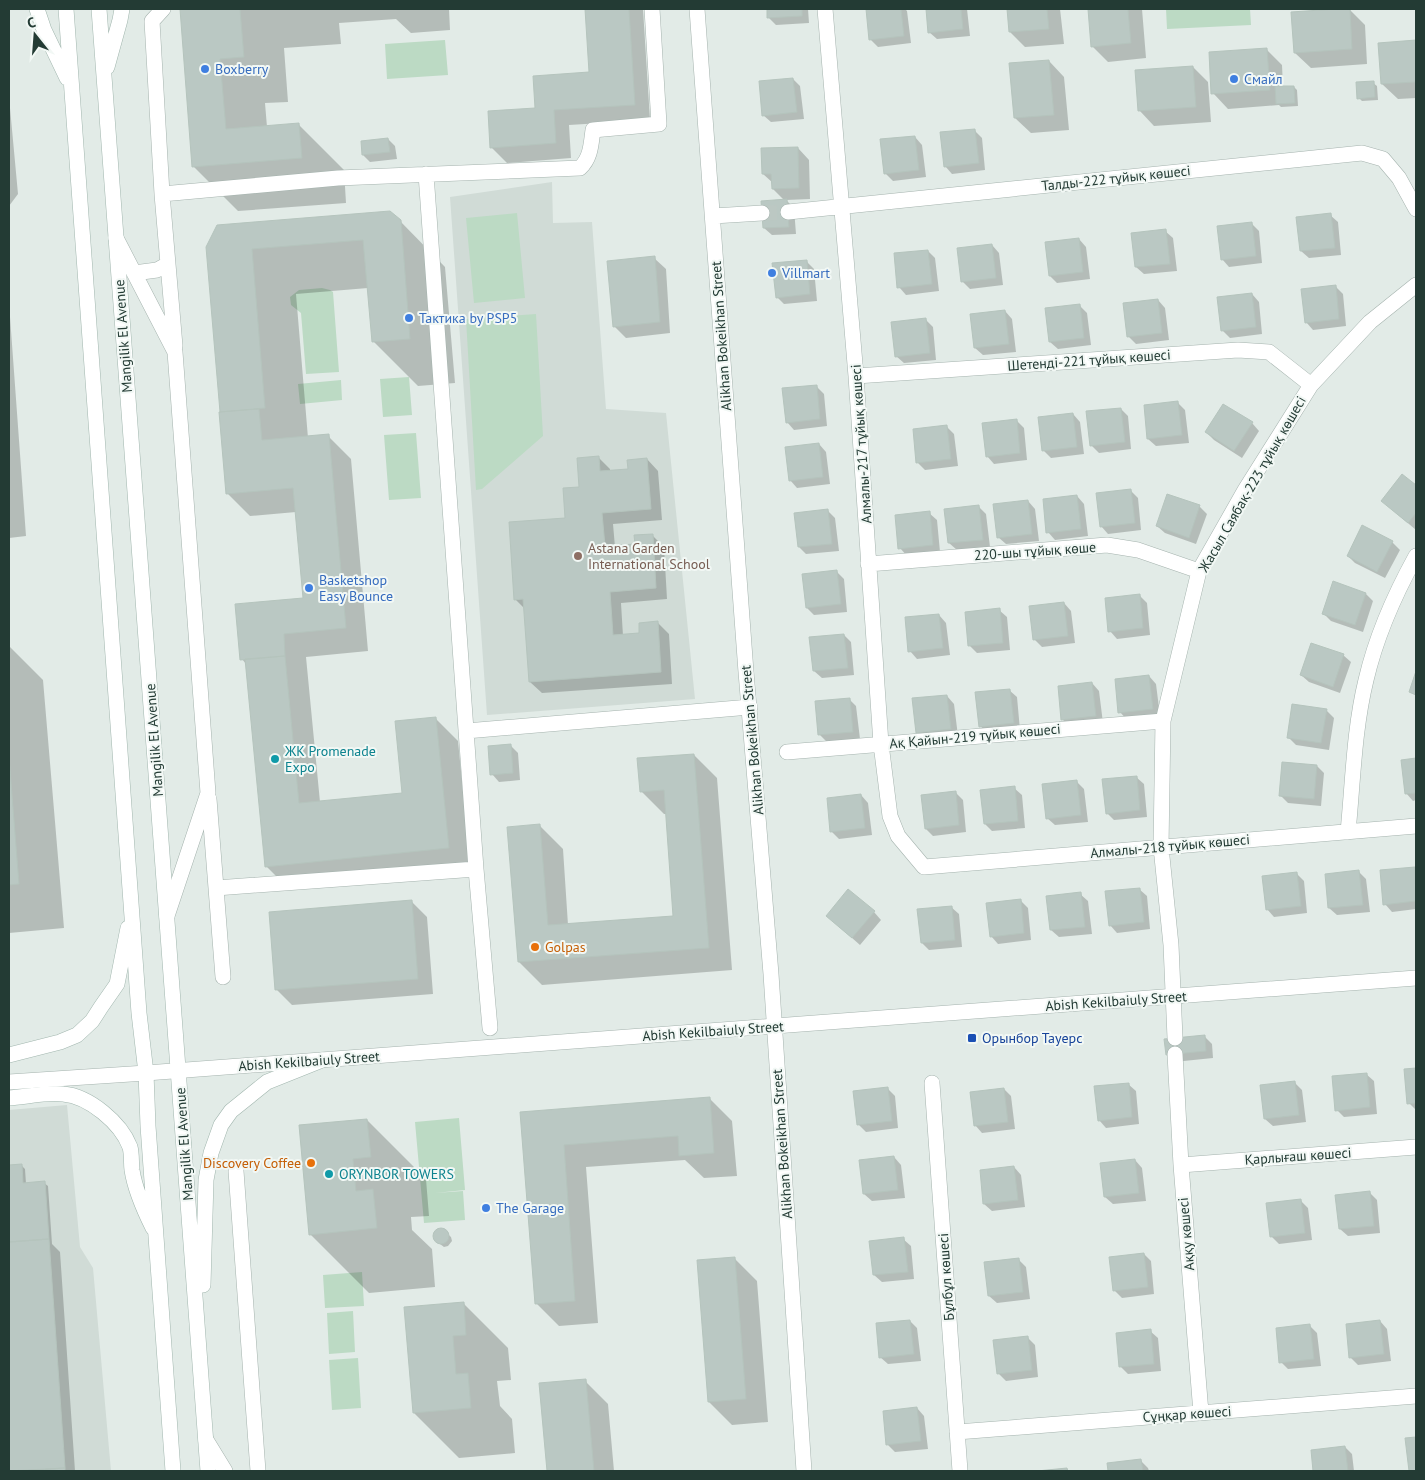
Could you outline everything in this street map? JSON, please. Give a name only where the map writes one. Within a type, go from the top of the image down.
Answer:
[{"type":"street","points":[[38,9],[44,30],[72,87]]},
{"type":"street","points":[[66,9],[174,1471]]},
{"type":"street","name":"Mangilik El Avenue","points":[[99,9],[208,1471]]},
{"type":"street","points":[[104,78],[122,9]]},
{"type":"street","points":[[163,9],[152,21],[162,194],[223,977]]},
{"type":"street","points":[[162,194],[338,178],[580,168],[586,163],[589,156],[593,130],[659,124],[652,9]]},
{"type":"street","name":"Alikhan Bokeikhan Street","points":[[696,9],[774,1026],[804,1471]]},
{"type":"street","name":"Алмалы-217 тұйық көшесі","points":[[825,9],[856,376],[881,744],[890,816],[898,836],[924,867]]},
{"type":"street","name":"Талды-222 тұйық көшесі","points":[[788,212],[1362,153],[1383,159],[1399,178],[1416,209]]},
{"type":"street","points":[[426,174],[476,869],[490,1028]]},
{"type":"street","points":[[713,216],[762,212]]},
{"type":"street","points":[[116,238],[175,352]]},
{"type":"street","points":[[134,274],[157,270],[168,264]]},
{"type":"street","name":"Жасыл Саябақ-223 тұйық көшесі","points":[[1172,996],[1171,945],[1161,846],[1163,721],[1199,571],[1245,490],[1311,385],[1370,322],[1416,284]]},
{"type":"street","name":"Шетенді-221 тұйық көшесі","points":[[856,376],[1238,350],[1269,352],[1311,385]]},
{"type":"street","name":"220-шы тұйық көше","points":[[868,564],[1107,545],[1138,550],[1199,571]]},
{"type":"street","points":[[1348,832],[1356,739],[1366,680],[1383,626],[1401,583],[1416,556]]},
{"type":"street","points":[[466,731],[750,707]]},
{"type":"street","name":"Ақ Қайын-219 тұйық көшесі","points":[[787,752],[1163,721]]},
{"type":"street","points":[[167,916],[208,793]]},
{"type":"street","name":"Алмалы-218 тұйық көшесі","points":[[924,867],[1416,826]]},
{"type":"street","points":[[216,888],[476,869]]},
{"type":"street","points":[[9,1055],[60,1042],[77,1035],[92,1021],[118,984],[132,907]]},
{"type":"street","name":"Abish Kekilbaiuly Street","points":[[9,1082],[179,1071],[1416,978]]},
{"type":"street","points":[[1172,996],[1175,1038]]},
{"type":"street","name":"Аққу көшесі","points":[[1176,1054],[1181,1164],[1201,1413]]},
{"type":"street","points":[[199,1349],[203,1290],[206,1180],[211,1153],[221,1125],[231,1111],[267,1082],[322,1060]]},
{"type":"street","name":"Бұлбұл көшесі","points":[[932,1083],[960,1471]]},
{"type":"street","points":[[9,1098],[63,1094],[81,1099],[98,1108],[112,1119],[123,1132],[131,1148],[132,1170],[143,1209],[156,1234]]},
{"type":"street","name":"Қарлығаш көшесі","points":[[1181,1164],[1416,1147]]},
{"type":"street","points":[[236,1171],[257,1468]]},
{"type":"street","name":"Сұңқар көшесі","points":[[957,1432],[1416,1396]]},
{"type":"street","points":[[206,1440],[220,1471]]},
{"type":"street","points":[[206,1440],[225,1471]]},
{"type":"shaded area","name":"Astana Garden International School","points":[[552,182],[553,223],[592,222],[606,409],[666,413],[695,699],[487,715],[450,197]]},
{"type":"shaded area","points":[[67,1105],[80,1247],[93,1268],[111,1471],[9,1471],[9,1110]]},
{"type":"green space","points":[[1166,9],[1250,9],[1251,25],[1167,29]]},
{"type":"green space","points":[[445,40],[448,75],[387,79],[385,44]]},
{"type":"green space","points":[[517,213],[525,298],[474,303],[466,218]]},
{"type":"green space","points":[[322,288],[333,292],[339,372],[306,374],[301,313],[291,305],[290,297],[299,290]]},
{"type":"green space","points":[[536,314],[543,436],[482,489],[476,490],[466,319]]},
{"type":"green space","points":[[409,377],[412,415],[383,417],[380,379]]},
{"type":"green space","points":[[341,380],[342,400],[300,404],[298,384]]},
{"type":"green space","points":[[416,433],[421,498],[389,500],[384,435]]},
{"type":"green space","points":[[459,1118],[465,1190],[435,1193],[463,1191],[465,1220],[424,1223],[415,1122]]},
{"type":"green space","points":[[362,1272],[364,1306],[325,1308],[323,1275]]},
{"type":"green space","points":[[353,1311],[355,1352],[329,1354],[327,1313]]},
{"type":"green space","points":[[358,1358],[361,1408],[332,1410],[329,1360]]},
{"type":"building","points":[[180,9],[240,9],[244,57],[220,59],[226,129],[299,123],[302,158],[192,167]]},
{"type":"building","points":[[585,9],[629,9],[635,105],[554,110],[556,143],[490,148],[488,111],[535,108],[533,76],[589,72]]},
{"type":"building","points":[[767,9],[802,9],[802,16],[767,18]]},
{"type":"building","points":[[866,9],[901,9],[904,36],[869,40]]},
{"type":"building","points":[[926,9],[961,9],[963,29],[928,33]]},
{"type":"building","points":[[1007,9],[1047,9],[1049,29],[1009,32]]},
{"type":"building","points":[[1088,9],[1128,9],[1131,43],[1091,47]]},
{"type":"building","points":[[1350,9],[1352,49],[1294,53],[1291,12]]},
{"type":"building","points":[[1416,40],[1416,82],[1381,84],[1378,43]]},
{"type":"building","points":[[1267,48],[1270,90],[1211,94],[1209,52]]},
{"type":"building","points":[[1049,60],[1054,115],[1014,118],[1009,63]]},
{"type":"building","points":[[1193,66],[1196,107],[1138,111],[1135,70]]},
{"type":"building","points":[[793,78],[797,112],[762,116],[759,81]]},
{"type":"building","points":[[1374,81],[1375,97],[1357,99],[1356,82]]},
{"type":"building","points":[[1275,86],[1294,86],[1295,103],[1276,104]]},
{"type":"building","points":[[975,129],[979,163],[944,167],[940,132]]},
{"type":"building","points":[[915,136],[919,170],[884,174],[880,139]]},
{"type":"building","points":[[388,138],[390,152],[362,155],[361,141]]},
{"type":"building","points":[[798,147],[799,188],[772,189],[771,174],[762,174],[761,148]]},
{"type":"building","points":[[787,199],[789,227],[763,228],[761,201]]},
{"type":"building","points":[[390,211],[401,220],[410,339],[372,342],[363,240],[252,249],[265,408],[220,412],[206,247],[217,225]]},
{"type":"building","points":[[1331,213],[1335,248],[1300,251],[1296,217]]},
{"type":"building","points":[[1252,222],[1256,256],[1221,260],[1217,226]]},
{"type":"building","points":[[1166,229],[1170,264],[1135,267],[1131,233]]},
{"type":"building","points":[[1079,238],[1083,272],[1049,276],[1045,242]]},
{"type":"building","points":[[992,244],[996,278],[961,282],[957,248]]},
{"type":"building","points":[[928,250],[932,284],[897,288],[894,253]]},
{"type":"building","points":[[655,256],[660,322],[613,327],[607,261]]},
{"type":"building","points":[[807,260],[810,294],[776,298],[772,263]]},
{"type":"building","points":[[1336,285],[1339,319],[1305,323],[1301,289]]},
{"type":"building","points":[[1252,293],[1256,327],[1221,331],[1217,297]]},
{"type":"building","points":[[1158,299],[1162,333],[1127,337],[1123,303]]},
{"type":"building","points":[[1080,304],[1084,338],[1049,342],[1045,308]]},
{"type":"building","points":[[1005,310],[1009,344],[974,348],[970,314]]},
{"type":"building","points":[[926,318],[930,353],[895,357],[891,322]]},
{"type":"building","points":[[817,385],[820,419],[786,423],[782,388]]},
{"type":"building","points":[[1178,401],[1182,435],[1147,439],[1144,405]]},
{"type":"building","points":[[1223,404],[1253,422],[1234,451],[1205,432]]},
{"type":"building","points":[[1121,408],[1125,442],[1090,446],[1086,411]]},
{"type":"building","points":[[259,409],[262,440],[329,434],[346,628],[284,634],[285,656],[240,660],[235,604],[303,598],[293,488],[226,494],[219,412]]},
{"type":"building","points":[[1073,413],[1077,447],[1042,451],[1038,417]]},
{"type":"building","points":[[1017,419],[1020,453],[986,457],[982,423]]},
{"type":"building","points":[[947,425],[951,459],[916,463],[913,429]]},
{"type":"building","points":[[819,443],[823,477],[789,481],[785,447]]},
{"type":"building","points":[[599,456],[600,471],[628,469],[627,460],[647,458],[651,509],[602,513],[605,546],[635,544],[634,535],[653,534],[656,588],[610,592],[613,635],[639,633],[639,623],[658,621],[661,672],[529,682],[523,599],[514,600],[509,522],[565,518],[563,488],[579,487],[577,458]]},
{"type":"building","points":[[1402,474],[1416,485],[1416,513],[1408,523],[1381,501]]},
{"type":"building","points":[[1131,489],[1135,523],[1100,527],[1096,493]]},
{"type":"building","points":[[1167,494],[1200,505],[1189,538],[1156,526]]},
{"type":"building","points":[[1077,495],[1081,529],[1046,533],[1043,499]]},
{"type":"building","points":[[1028,500],[1032,534],[997,538],[993,504]]},
{"type":"building","points":[[979,505],[983,540],[948,543],[944,509]]},
{"type":"building","points":[[828,509],[832,544],[798,547],[794,513]]},
{"type":"building","points":[[930,511],[933,545],[898,549],[895,515]]},
{"type":"building","points":[[1362,525],[1393,541],[1377,572],[1347,556]]},
{"type":"building","points":[[837,570],[841,604],[806,608],[802,574]]},
{"type":"building","points":[[1333,581],[1366,593],[1355,625],[1322,614]]},
{"type":"building","points":[[1140,594],[1143,628],[1108,632],[1105,598]]},
{"type":"building","points":[[1064,602],[1068,636],[1033,640],[1029,606]]},
{"type":"building","points":[[1000,608],[1003,643],[968,646],[965,612]]},
{"type":"building","points":[[939,614],[943,648],[908,652],[905,617]]},
{"type":"building","points":[[844,634],[848,668],[813,671],[809,637]]},
{"type":"building","points":[[1311,643],[1344,654],[1333,687],[1300,675]]},
{"type":"building","name":"ЖК Promenade Expo","points":[[285,656],[299,803],[402,793],[395,721],[436,717],[449,848],[265,867],[245,659]]},
{"type":"building","points":[[1416,671],[1416,695],[1409,692]]},
{"type":"building","points":[[1149,675],[1153,709],[1118,713],[1115,679]]},
{"type":"building","points":[[1092,682],[1096,716],[1061,720],[1058,686]]},
{"type":"building","points":[[1010,689],[1014,723],[979,727],[975,692]]},
{"type":"building","points":[[947,695],[951,729],[916,733],[912,698]]},
{"type":"building","points":[[850,698],[853,732],[818,735],[815,701]]},
{"type":"building","points":[[1292,704],[1327,709],[1321,743],[1287,738]]},
{"type":"building","points":[[511,744],[513,773],[490,775],[488,746]]},
{"type":"building","points":[[694,754],[709,948],[518,962],[507,827],[540,824],[548,925],[673,916],[664,790],[640,792],[637,758]]},
{"type":"building","points":[[9,757],[19,884],[9,885]]},
{"type":"building","points":[[1416,758],[1416,793],[1405,794],[1401,760]]},
{"type":"building","points":[[1282,762],[1317,765],[1314,799],[1279,796]]},
{"type":"building","points":[[1137,776],[1140,810],[1106,814],[1102,779]]},
{"type":"building","points":[[1077,780],[1081,815],[1046,819],[1042,784]]},
{"type":"building","points":[[1015,786],[1018,821],[984,824],[980,790]]},
{"type":"building","points":[[956,791],[959,825],[925,829],[921,795]]},
{"type":"building","points":[[861,794],[865,828],[830,832],[827,798]]},
{"type":"building","points":[[1415,867],[1416,901],[1383,905],[1380,870]]},
{"type":"building","points":[[1359,870],[1363,905],[1328,908],[1325,874]]},
{"type":"building","points":[[1297,872],[1301,906],[1266,910],[1262,876]]},
{"type":"building","points":[[1140,888],[1144,922],[1109,926],[1105,891]]},
{"type":"building","points":[[848,889],[875,911],[852,938],[826,916]]},
{"type":"building","points":[[1081,892],[1085,927],[1050,930],[1046,896]]},
{"type":"building","points":[[1021,899],[1024,933],[990,937],[986,903]]},
{"type":"building","points":[[412,900],[418,979],[275,990],[269,912]]},
{"type":"building","points":[[952,906],[955,940],[921,943],[917,909]]},
{"type":"building","points":[[1205,1035],[1206,1051],[1166,1055],[1164,1039]]},
{"type":"building","points":[[1416,1068],[1416,1103],[1407,1104],[1404,1069]]},
{"type":"building","points":[[1367,1073],[1370,1107],[1335,1111],[1332,1076]]},
{"type":"building","points":[[1295,1081],[1299,1115],[1264,1119],[1260,1085]]},
{"type":"building","points":[[1129,1083],[1132,1117],[1098,1121],[1094,1086]]},
{"type":"building","points":[[888,1087],[892,1121],[857,1125],[853,1091]]},
{"type":"building","points":[[1004,1088],[1008,1122],[974,1126],[970,1092]]},
{"type":"building","points":[[710,1097],[714,1153],[679,1156],[678,1136],[564,1145],[575,1301],[535,1304],[520,1112]]},
{"type":"building","name":"ORYNBOR TOWERS","points":[[367,1119],[371,1157],[353,1159],[356,1191],[373,1189],[377,1228],[309,1235],[299,1125]]},
{"type":"building","points":[[894,1156],[898,1190],[863,1194],[859,1160]]},
{"type":"building","points":[[1135,1159],[1139,1193],[1104,1197],[1100,1163]]},
{"type":"building","points":[[22,1164],[23,1183],[45,1181],[49,1239],[9,1242],[9,1165]]},
{"type":"building","points":[[1014,1166],[1018,1200],[983,1204],[980,1170]]},
{"type":"building","points":[[1370,1191],[1374,1226],[1339,1229],[1335,1195]]},
{"type":"building","points":[[1301,1199],[1305,1233],[1270,1237],[1266,1203]]},
{"type":"building","points":[[441,1228],[447,1230],[449,1236],[447,1242],[441,1244],[435,1242],[433,1236],[435,1230]]},
{"type":"building","points":[[904,1237],[908,1272],[873,1275],[869,1241]]},
{"type":"building","points":[[49,1239],[65,1468],[9,1471],[9,1242]]},
{"type":"building","points":[[1144,1253],[1148,1287],[1113,1291],[1109,1257]]},
{"type":"building","points":[[735,1257],[746,1399],[708,1402],[697,1260]]},
{"type":"building","points":[[1019,1258],[1023,1292],[988,1296],[984,1262]]},
{"type":"building","points":[[464,1302],[466,1335],[453,1336],[456,1374],[468,1373],[471,1408],[413,1413],[404,1307]]},
{"type":"building","points":[[910,1320],[914,1354],[879,1358],[876,1323]]},
{"type":"building","points":[[1380,1320],[1384,1354],[1349,1358],[1346,1324]]},
{"type":"building","points":[[1310,1324],[1314,1359],[1279,1363],[1276,1328]]},
{"type":"building","points":[[1151,1329],[1154,1364],[1119,1367],[1116,1333]]},
{"type":"building","points":[[1028,1336],[1032,1370],[997,1374],[993,1340]]},
{"type":"building","points":[[586,1379],[594,1471],[547,1471],[539,1383]]},
{"type":"building","points":[[917,1407],[921,1441],[886,1445],[883,1411]]},
{"type":"building","points":[[1416,1437],[1416,1471],[1409,1471],[1405,1438]]},
{"type":"building","points":[[1345,1446],[1348,1471],[1313,1471],[1311,1450]]},
{"type":"building","points":[[1141,1459],[1143,1471],[1108,1471],[1107,1463]]},
{"type":"building","points":[[65,1468],[65,1471],[24,1471]]},
{"type":"building","points":[[1067,1468],[1068,1471],[1037,1471]]},
{"type":"tunnel","points":[[762,213],[788,212]]},
{"type":"place","name":"Boxberry","points":[[205,69]]},
{"type":"place","name":"Смайл","points":[[1234,79]]},
{"type":"place","name":"Villmart","points":[[772,273]]},
{"type":"place","name":"Тактика by PSP5","points":[[409,318]]},
{"type":"place","name":"Astana Garden International School","points":[[578,556]]},
{"type":"place","name":"Basketshop Easy Bounce","points":[[309,588]]},
{"type":"place","name":"ЖК Promenade Expo","points":[[275,759]]},
{"type":"place","name":"Golpas","points":[[535,947]]},
{"type":"place","name":"Орынбор Тауерс","points":[[972,1038]]},
{"type":"place","name":"Discovery Coffee","points":[[311,1163]]},
{"type":"place","name":"ORYNBOR TOWERS","points":[[329,1174]]},
{"type":"place","name":"The Garage","points":[[486,1208]]}]
